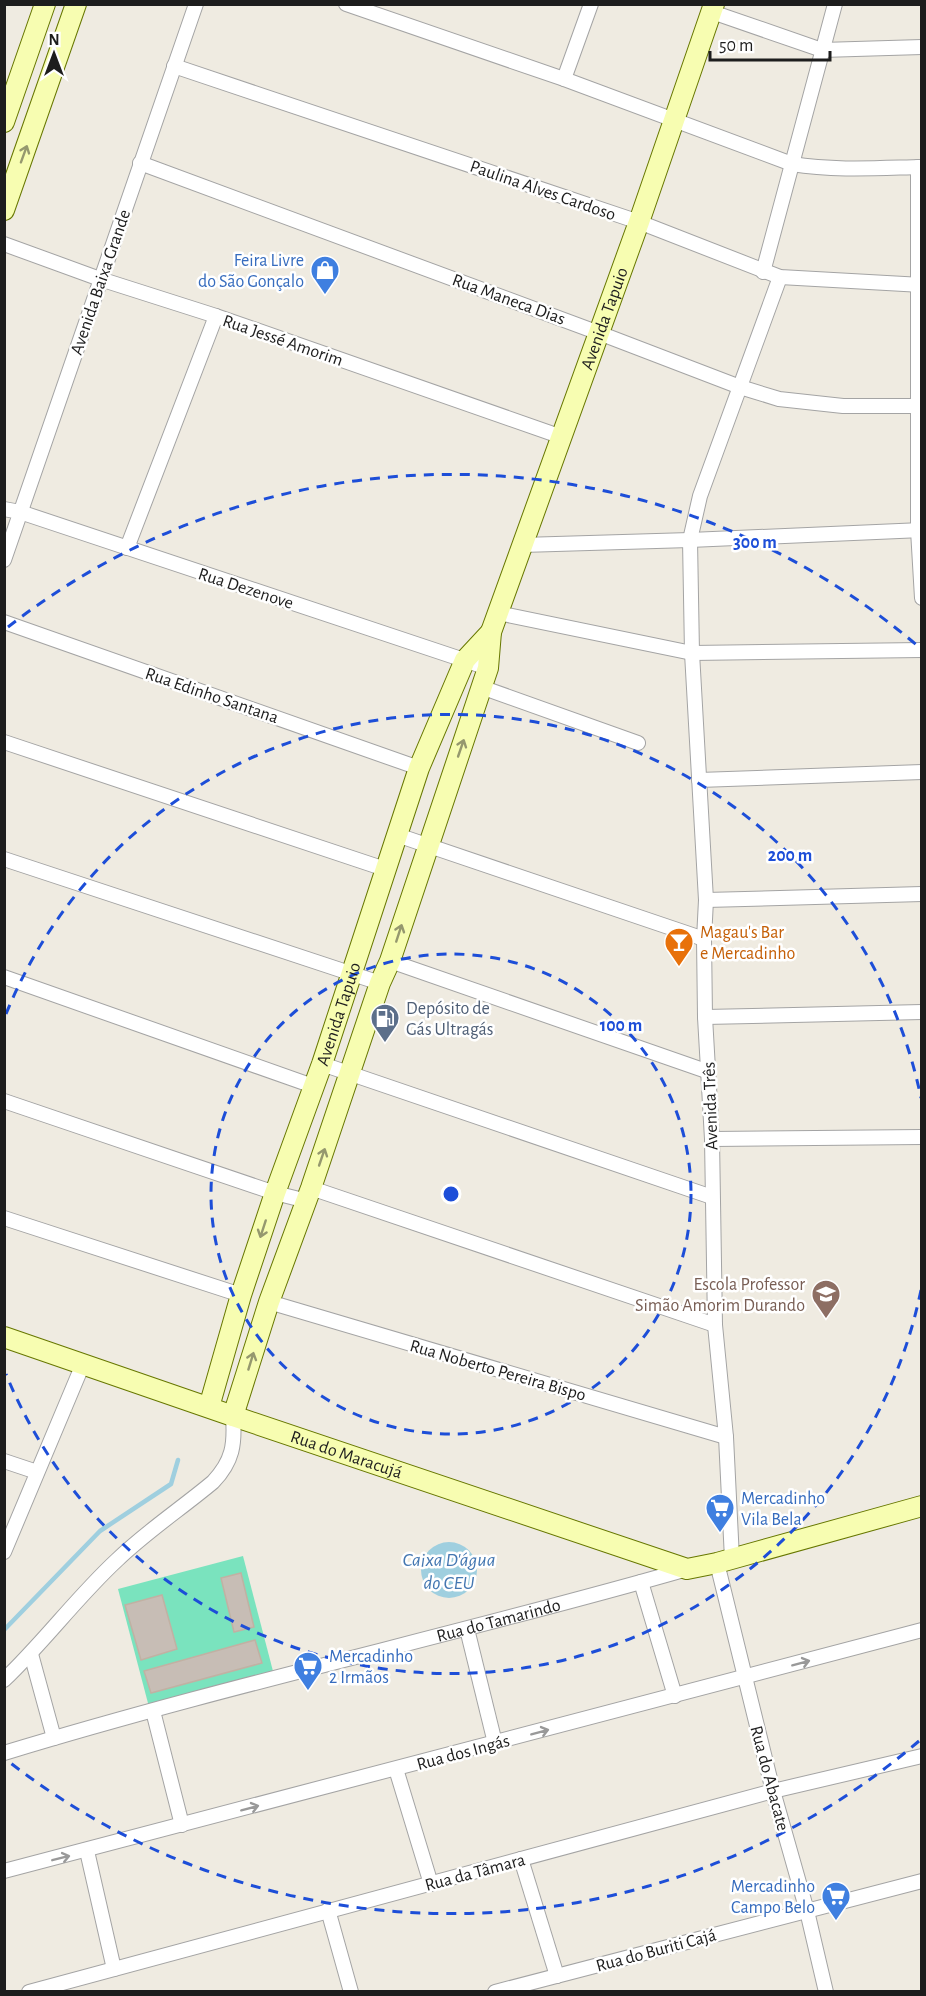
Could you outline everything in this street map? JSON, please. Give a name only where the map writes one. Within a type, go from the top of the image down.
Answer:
[{"type":"street","points":[[4,122],[11,86],[45,4]]},
{"type":"street","points":[[4,210],[76,4]]},
{"type":"street","name":"Avenida Baixa Grande","points":[[4,560],[196,4]]},
{"type":"street","points":[[346,4],[564,79],[792,164],[830,169],[920,167],[921,598]]},
{"type":"street","points":[[564,79],[591,4]]},
{"type":"street","points":[[763,272],[835,4]]},
{"type":"street","points":[[713,8],[822,50],[921,47]]},
{"type":"street","name":"Avenida Tapuio","points":[[233,1416],[269,1302],[309,1195],[380,983],[390,961],[484,677],[494,622],[639,222],[713,8]]},
{"type":"street","name":"Paulina Alves Cardoso","points":[[174,66],[639,222],[763,272],[780,277],[919,286]]},
{"type":"street","name":"Rua Maneca Dias","points":[[140,163],[740,387],[779,399],[819,405],[920,406]]},
{"type":"street","name":"Rua Jessé Amorim","points":[[4,244],[562,437]]},
{"type":"street","name":"Avenida Três","points":[[724,1561],[726,1437],[715,1325],[712,1139],[705,1017],[706,900],[692,653],[690,540],[700,496],[780,277]]},
{"type":"street","points":[[127,548],[216,316]]},
{"type":"street","name":"Rua Dezenove","points":[[4,509],[20,512],[465,660],[484,677],[638,743]]},
{"type":"street","points":[[522,545],[920,530]]},
{"type":"street","name":"Rua Edinho Santana","points":[[4,622],[419,768]]},
{"type":"street","points":[[494,622],[692,653],[921,650]]},
{"type":"street","name":"Avenida Tapuio","points":[[209,1407],[241,1295],[275,1192],[322,1064],[419,768],[465,660],[494,622]]},
{"type":"street","points":[[4,742],[385,869]]},
{"type":"street","points":[[699,780],[921,772]]},
{"type":"street","points":[[397,835],[704,939]]},
{"type":"street","points":[[4,859],[380,983]]},
{"type":"street","points":[[706,900],[921,894]]},
{"type":"street","points":[[390,961],[709,1072]]},
{"type":"street","points":[[4,977],[313,1086]]},
{"type":"street","points":[[705,1017],[921,1012]]},
{"type":"street","points":[[322,1064],[712,1197]]},
{"type":"street","points":[[4,1101],[275,1192],[309,1195],[715,1325]]},
{"type":"street","points":[[712,1139],[921,1137]]},
{"type":"street","points":[[4,1218],[241,1295]]},
{"type":"street","name":"Rua Noberto Pereira Bispo","points":[[269,1302],[726,1437]]},
{"type":"street","name":"Rua do Maracujá","points":[[4,1337],[687,1569]]},
{"type":"street","points":[[4,1552],[83,1364]]},
{"type":"street","points":[[4,1680],[31,1654],[116,1561],[223,1472],[234,1444],[233,1416]]},
{"type":"street","points":[[4,1461],[38,1472]]},
{"type":"street","name":"Rua do Tamarindo","points":[[4,1753],[153,1711],[724,1561],[921,1506]]},
{"type":"street","name":"Rua do Abacate","points":[[724,1561],[744,1678],[807,1911],[826,1992]]},
{"type":"street","points":[[641,1582],[675,1696]]},
{"type":"street","points":[[467,1629],[495,1743]]},
{"type":"street","name":"Rua dos Ingás","points":[[4,1872],[921,1630]]},
{"type":"street","points":[[31,1654],[54,1738]]},
{"type":"street","points":[[153,1711],[182,1825]]},
{"type":"street","name":"Rua da Tâmara","points":[[29,1992],[773,1791],[921,1756]]},
{"type":"street","points":[[396,1769],[431,1884]]},
{"type":"street","points":[[87,1851],[114,1969]]},
{"type":"street","points":[[521,1859],[557,1976]]},
{"type":"street","name":"Rua do Buriti Cajá","points":[[495,1992],[921,1881]]},
{"type":"street","points":[[328,1910],[351,1992]]},
{"type":"green space","points":[[243,1556],[274,1675],[149,1707],[118,1589]]},
{"type":"water","name":"Caixa D'água do CEU","points":[[443,1542],[455,1542],[465,1546],[473,1554],[477,1570],[473,1586],[465,1594],[455,1598],[443,1598],[433,1594],[425,1586],[421,1576],[421,1564],[425,1554],[433,1546]]},
{"type":"building","points":[[241,1573],[254,1627],[234,1632],[221,1578]]},
{"type":"building","points":[[162,1595],[177,1649],[141,1660],[125,1605]]},
{"type":"building","points":[[255,1640],[262,1663],[151,1693],[144,1671]]},
{"type":"waterway","points":[[4,1630],[100,1531],[171,1484],[178,1460]]},
{"type":"place","name":"Feira Livre do São Gonçalo","points":[[325,296]]},
{"type":"place","name":"Magau's Bar e Mercadinho","points":[[679,968]]},
{"type":"place","name":"Depósito de Gás Ultragás","points":[[385,1044]]},
{"type":"place","name":"Escola Professor Simão Amorim Durando","points":[[826,1320]]},
{"type":"place","name":"Mercadinho Vila Bela","points":[[720,1534]]},
{"type":"place","name":"Mercadinho 2 Irmãos","points":[[308,1692]]},
{"type":"place","name":"Mercadinho Campo Belo","points":[[836,1922]]}]
